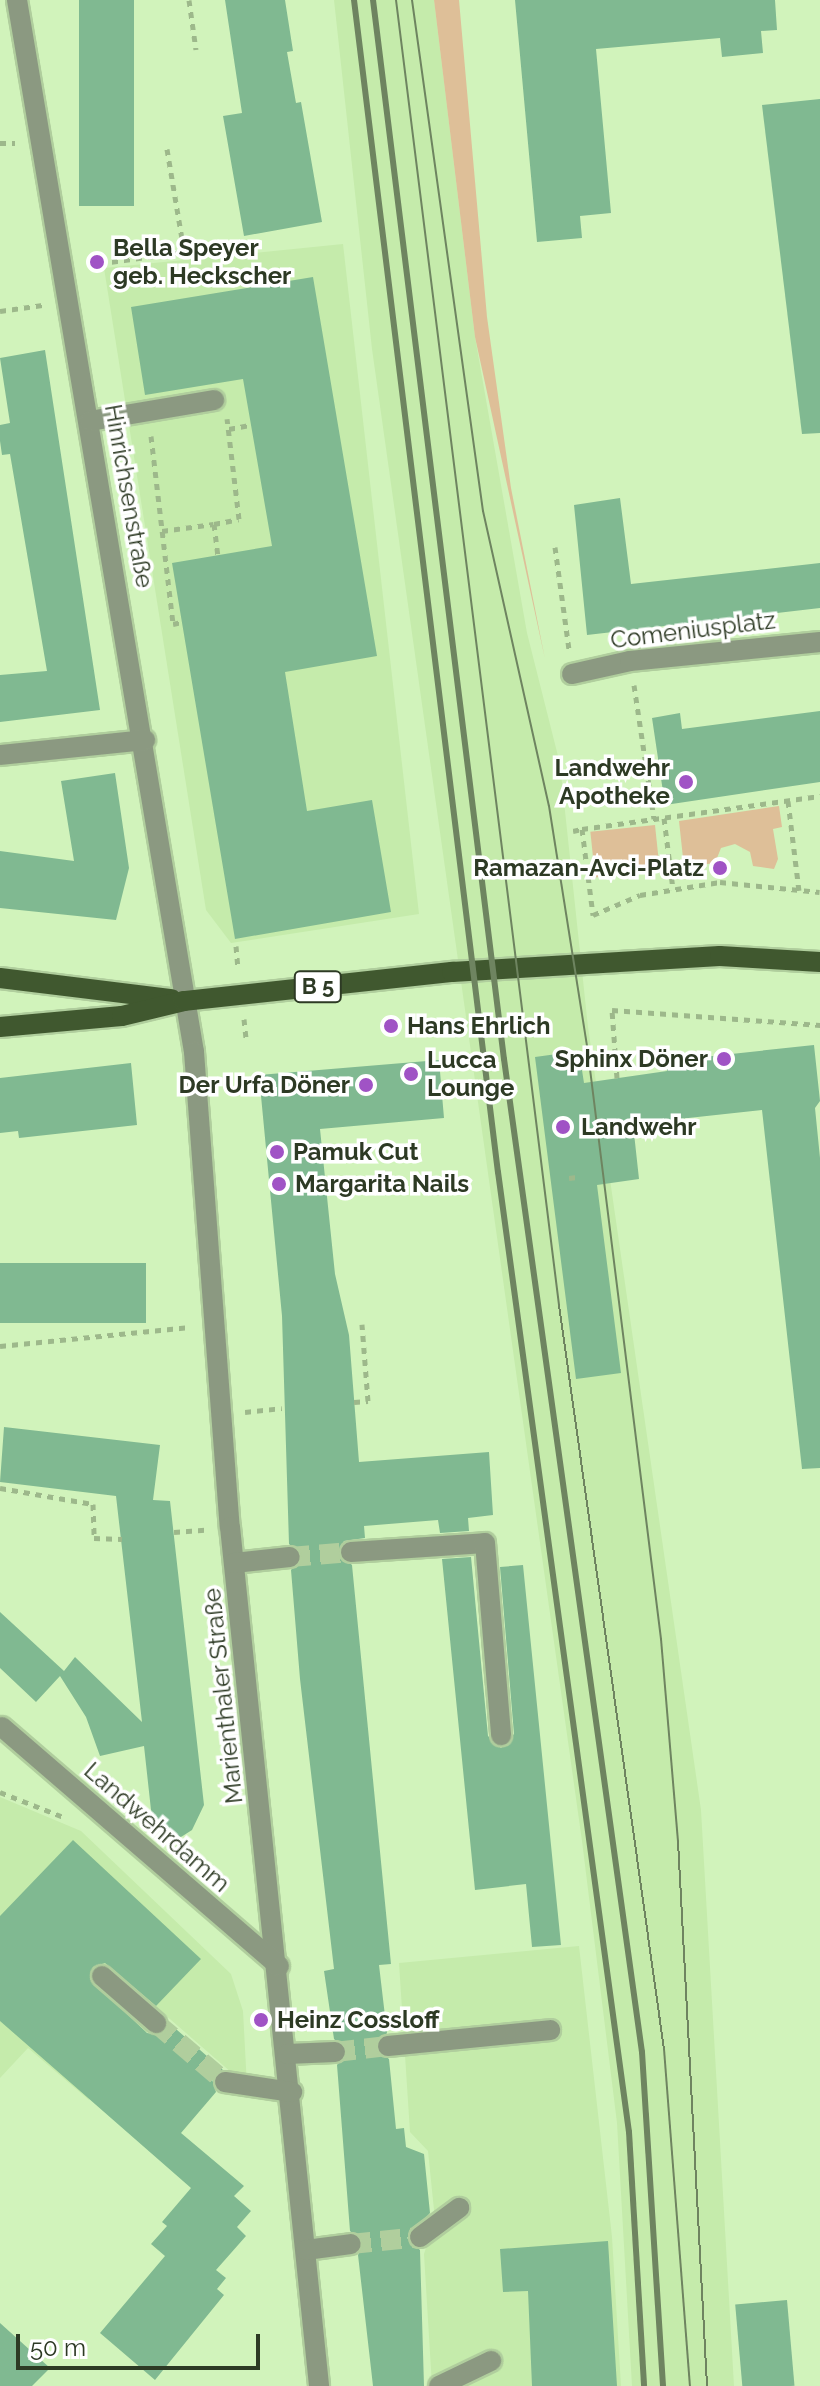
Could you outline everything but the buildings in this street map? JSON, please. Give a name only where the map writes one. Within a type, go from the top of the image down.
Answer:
[{"type":"main road","name":"B 5","points":[[0,1027],[122,1016],[184,1001],[602,961],[720,956],[820,962]]},
{"type":"main road","name":"B 5","points":[[0,978],[184,1001]]},
{"type":"street","name":"Hinrichsenstraße","points":[[17,0],[145,740],[184,1001]]},
{"type":"street","points":[[90,421],[214,400]]},
{"type":"street","name":"Comeniusplatz","points":[[572,674],[630,661],[820,642]]},
{"type":"street","points":[[0,755],[145,740]]},
{"type":"street","name":"Marienthaler Straße","points":[[184,1001],[197,1077],[220,1414],[292,2092],[319,2386]]},
{"type":"street","points":[[351,1552],[485,1543],[501,1735]]},
{"type":"street","points":[[234,1563],[290,1557]]},
{"type":"street","name":"Landwehrdamm","points":[[2,1727],[279,1966]]},
{"type":"street","points":[[102,1976],[156,2023]]},
{"type":"street","points":[[388,2046],[550,2030]]},
{"type":"street","points":[[287,2054],[335,2052]]},
{"type":"street","points":[[225,2082],[292,2092]]},
{"type":"street","points":[[420,2237],[459,2208]]},
{"type":"street","points":[[306,2250],[351,2244]]},
{"type":"street","points":[[439,2386],[491,2361]]},
{"type":"path","points":[[189,0],[196,50]]},
{"type":"path","points":[[167,149],[184,251]]},
{"type":"path","points":[[64,273],[101,262],[234,245]]},
{"type":"path","points":[[0,311],[69,306]]},
{"type":"path","points":[[162,531],[239,519],[225,398],[214,400]]},
{"type":"path","points":[[148,411],[173,624],[182,622]]},
{"type":"path","points":[[229,429],[250,425]]},
{"type":"path","points":[[214,524],[218,555]]},
{"type":"path","points":[[555,547],[572,674]]},
{"type":"path","points":[[630,661],[654,819]]},
{"type":"path","points":[[573,831],[820,796]]},
{"type":"path","points":[[788,801],[799,890]]},
{"type":"path","points":[[664,818],[673,889]]},
{"type":"path","points":[[582,829],[593,915],[640,895],[720,882],[820,892]]},
{"type":"path","points":[[617,1078],[612,1010],[820,1025]]},
{"type":"path","points":[[569,1178],[577,1177]]},
{"type":"path","points":[[354,1402],[368,1401],[362,1324]]},
{"type":"path","points":[[0,1346],[213,1326]]},
{"type":"path","points":[[220,1414],[282,1408]]},
{"type":"path","points":[[0,1488],[93,1504],[94,1538],[122,1539]]},
{"type":"shaded area","points":[[334,0],[434,0],[475,337],[527,633],[560,764],[588,1027],[701,1810],[734,2386],[632,2386],[617,2123],[582,1841],[372,349]]},
{"type":"shaded area","points":[[434,0],[459,0],[487,317],[511,488],[545,659],[475,337]]},
{"type":"shaded area","points":[[343,244],[419,914],[231,943],[206,910],[104,268]]},
{"type":"shaded area","points":[[779,806],[782,827],[773,829],[778,859],[774,869],[753,866],[750,852],[735,844],[721,848],[715,863],[684,867],[679,821]]},
{"type":"shaded area","points":[[655,825],[660,871],[595,878],[590,832]]},
{"type":"shaded area","points":[[0,1797],[81,1831],[231,1974],[243,2011],[247,2086],[163,2013],[89,2100],[28,2048],[0,2078]]},
{"type":"shaded area","points":[[579,1946],[612,2237],[621,2386],[432,2386],[424,2254],[435,2220],[428,2151],[410,2132],[399,1963]]},
{"type":"tunnel","points":[[290,1557],[351,1552]]},
{"type":"tunnel","points":[[156,2023],[225,2082]]},
{"type":"tunnel","points":[[335,2052],[388,2046]]},
{"type":"tunnel","points":[[351,2244],[420,2237]]},
{"type":"tram line","points":[[396,0],[559,1305],[664,2049],[690,2386]]},
{"type":"tram line","points":[[412,0],[483,511],[549,806],[588,1053],[661,1639],[678,1841],[707,2386]]},
{"type":"railway","points":[[354,0],[498,1172],[629,2132],[644,2386]]},
{"type":"railway","points":[[373,0],[504,1059],[642,2052],[663,2386]]},
{"type":"place","name":"Bella Speyer geb. Heckscher","points":[[97,262]]},
{"type":"place","name":"Landwehr Apotheke","points":[[686,782]]},
{"type":"place","name":"Ramazan-Avci-Platz","points":[[720,868]]},
{"type":"place","name":"Hans Ehrlich","points":[[391,1026]]},
{"type":"place","name":"Sphinx Döner","points":[[724,1059]]},
{"type":"place","name":"Lucca Lounge","points":[[411,1074]]},
{"type":"place","name":"Der Urfa Döner","points":[[366,1085]]},
{"type":"place","name":"Landwehr","points":[[563,1127]]},
{"type":"place","name":"Pamuk Cut","points":[[277,1152]]},
{"type":"place","name":"Margarita Nails","points":[[279,1184]]},
{"type":"place","name":"Heinz Cossloff","points":[[261,2020]]}]
